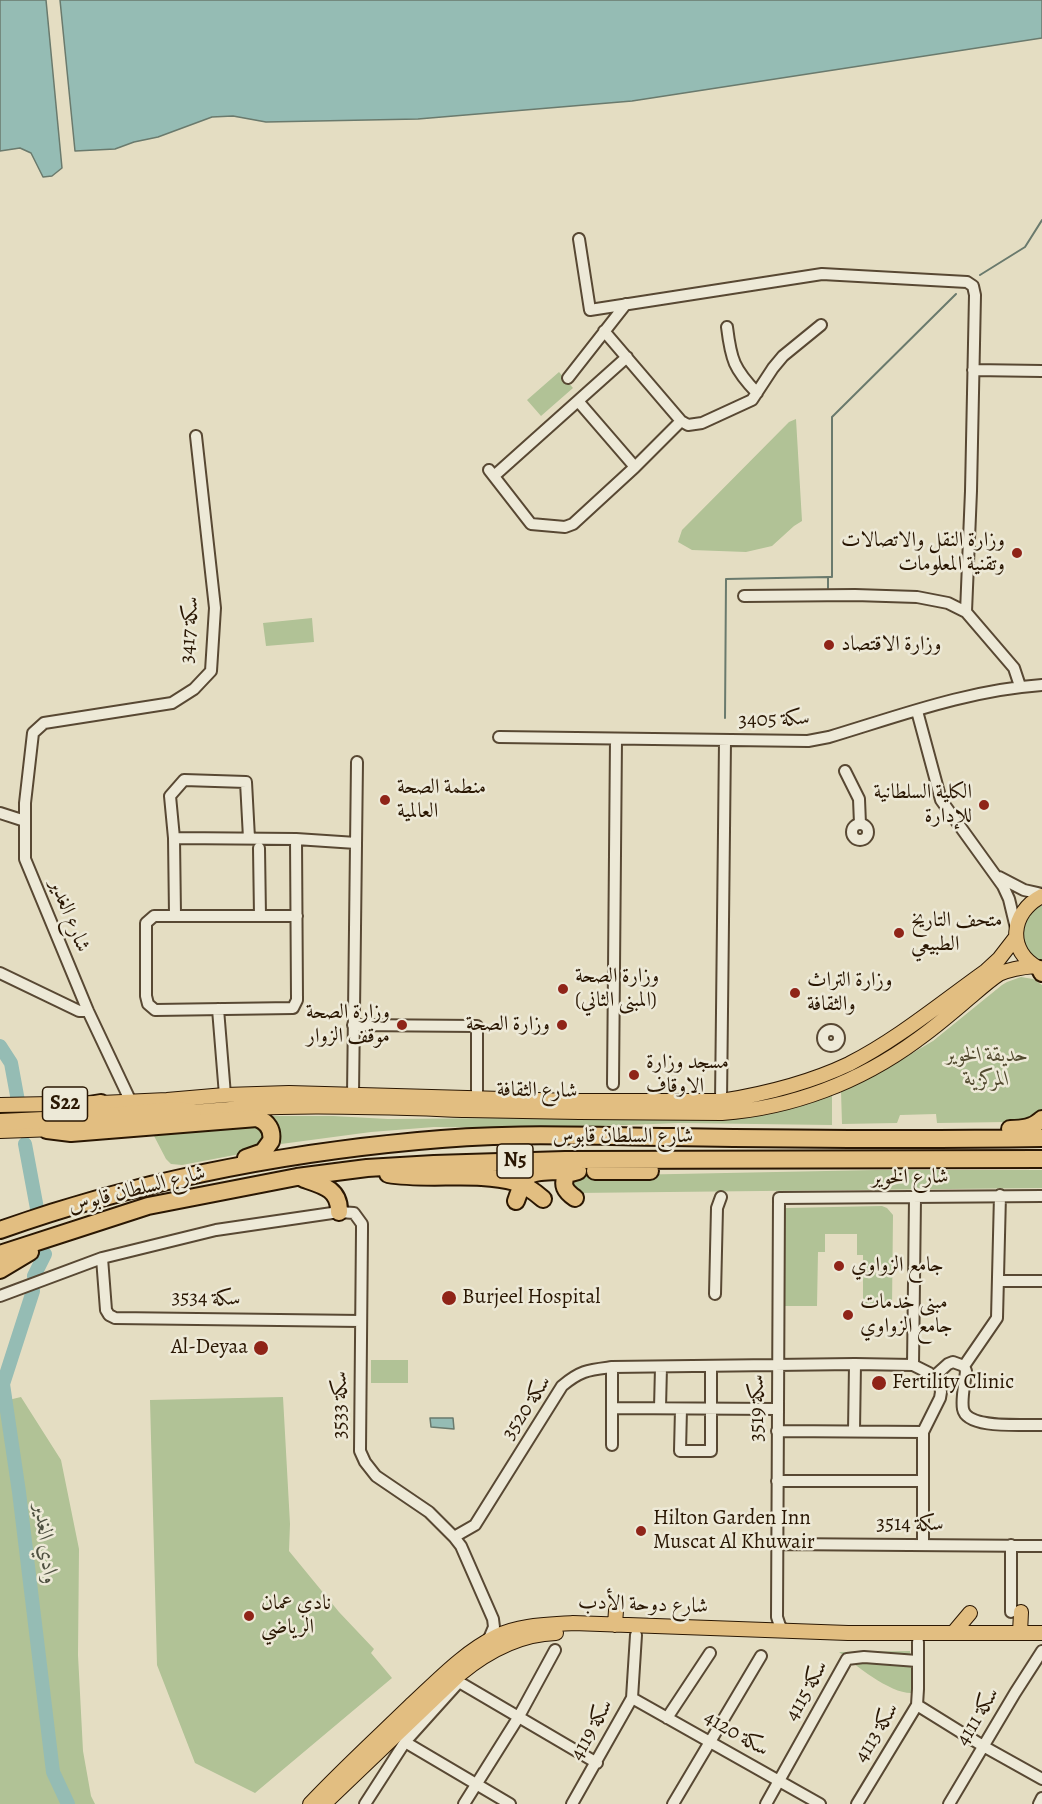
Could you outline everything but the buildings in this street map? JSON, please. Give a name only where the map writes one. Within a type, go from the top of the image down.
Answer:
[{"type":"highway","points":[[87,1118],[98,1114],[126,1112],[131,1102]]},
{"type":"highway","points":[[0,1113],[61,1110],[101,1103]]},
{"type":"highway","points":[[1,1129],[174,1110],[193,1112]]},
{"type":"highway","points":[[47,1130],[71,1133],[253,1117],[264,1122],[270,1128],[271,1137],[266,1149],[257,1155],[234,1162],[224,1169]]},
{"type":"highway","points":[[896,1140],[925,1131],[1024,1129],[1032,1127],[1042,1119]]},
{"type":"highway","name":"شارع السلطان قابوس","points":[[0,1230],[113,1194],[224,1169],[288,1156],[419,1140],[553,1136],[896,1140],[1042,1138]]},
{"type":"highway","name":"شارع السلطان قابوس","points":[[0,1254],[148,1206],[297,1177],[367,1168],[565,1160],[1042,1158]]},
{"type":"highway","points":[[516,1201],[528,1175],[536,1172],[714,1169],[847,1159]]},
{"type":"highway","points":[[367,1168],[403,1176],[492,1178],[522,1185],[536,1192],[543,1199]]},
{"type":"highway","points":[[574,1198],[564,1186],[564,1179],[567,1174],[578,1171]]},
{"type":"highway","points":[[297,1177],[322,1185],[332,1191],[346,1212]]},
{"type":"highway","points":[[0,1270],[58,1234]]},
{"type":"main road","name":"شارع الثقافة","points":[[131,1102],[289,1093],[477,1099],[721,1101],[765,1093],[835,1070],[890,1040],[986,971],[999,959],[1016,933],[1018,920],[1028,905],[1042,895]]},
{"type":"main road","points":[[1016,933],[1022,954],[1040,969]]},
{"type":"main road","name":"شارع الثقافة","points":[[1,1129],[47,1130],[115,1125],[163,1115],[256,1108],[336,1106],[574,1113],[722,1113],[763,1108],[822,1092],[872,1068],[918,1040],[1001,973],[1019,968],[1040,969]]},
{"type":"main road","points":[[636,1113],[716,1108],[721,1101],[730,1107],[763,1108]]},
{"type":"main road","name":"S22","points":[[0,1105],[131,1102]]},
{"type":"main road","points":[[615,1625],[616,1610]]},
{"type":"main road","points":[[1016,1612],[1020,1633]]},
{"type":"main road","points":[[954,1632],[970,1613]]},
{"type":"main road","name":"شارع دوحة الأدب","points":[[310,1804],[347,1764],[448,1671],[488,1642],[504,1633],[521,1629],[573,1623],[848,1633],[1042,1633]]},
{"type":"main road","name":"شارع دوحة الأدب","points":[[327,1802],[460,1674],[494,1649],[528,1637],[548,1633],[918,1642],[1042,1642]]},
{"type":"street","points":[[579,239],[590,310],[822,274],[967,282],[973,286],[975,295],[971,491],[966,612]]},
{"type":"street","points":[[567,378],[626,304]]},
{"type":"street","points":[[604,331],[681,421],[688,425],[702,423],[752,400],[783,356],[821,325]]},
{"type":"street","points":[[726,327],[733,362],[757,393]]},
{"type":"street","points":[[627,357],[491,473],[531,524],[565,527],[573,524],[681,421]]},
{"type":"street","points":[[973,370],[1042,371]]},
{"type":"street","points":[[578,401],[635,467]]},
{"type":"street","name":"سكة 3417","points":[[33,733],[44,723],[172,703],[194,689],[211,671],[215,608],[196,436]]},
{"type":"street","points":[[744,596],[917,597],[948,603],[966,612],[1014,668],[1020,687]]},
{"type":"street","name":"سكة 3405","points":[[499,737],[808,741],[980,693],[1042,685]]},
{"type":"street","points":[[917,711],[941,800],[994,873],[1009,899],[1016,933]]},
{"type":"street","name":"شارع الغدير","points":[[33,733],[25,803],[25,859],[88,1011],[131,1102]]},
{"type":"street","points":[[613,1084],[616,739]]},
{"type":"street","points":[[721,1101],[725,741]]},
{"type":"street","points":[[353,1095],[357,762]]},
{"type":"street","points":[[844,771],[860,799],[860,824]]},
{"type":"street","points":[[175,915],[174,838],[170,796],[184,780],[246,782],[249,838]]},
{"type":"street","points":[[0,813],[25,821]]},
{"type":"street","points":[[174,838],[296,839],[356,843]]},
{"type":"street","points":[[296,839],[297,916],[297,1000],[293,1008],[155,1010],[148,1004],[146,996],[146,923],[154,916],[297,916]]},
{"type":"street","points":[[259,848],[260,916]]},
{"type":"street","points":[[994,873],[1013,886],[1042,895]]},
{"type":"street","points":[[0,973],[79,1011],[88,1011]]},
{"type":"street","points":[[218,1009],[225,1095]]},
{"type":"street","points":[[353,1025],[477,1026],[477,1099]]},
{"type":"street","points":[[964,1366],[997,1318],[1000,1195]]},
{"type":"street","name":"شارع الخوير","points":[[779,1198],[1042,1196]]},
{"type":"street","points":[[715,1294],[717,1208],[721,1197]]},
{"type":"street","name":"سكة 3519","points":[[779,1198],[777,1617],[780,1626],[785,1631]]},
{"type":"street","points":[[915,1198],[913,1365],[936,1376],[941,1392],[923,1432],[923,1545]]},
{"type":"street","points":[[0,1296],[102,1258],[216,1230],[346,1212]]},
{"type":"street","name":"سكة 3533","points":[[346,1212],[362,1224],[360,1439],[362,1457],[376,1476],[429,1512],[453,1537],[460,1546],[493,1619]]},
{"type":"street","name":"سكة 3534","points":[[102,1258],[106,1310],[115,1318],[361,1320]]},
{"type":"street","points":[[998,1281],[1042,1281]]},
{"type":"street","points":[[936,1376],[948,1364],[954,1362],[964,1366],[966,1371],[962,1408],[964,1414],[970,1419],[983,1423],[1042,1425]]},
{"type":"street","points":[[854,1431],[855,1364]]},
{"type":"street","name":"سكة 3520","points":[[453,1537],[475,1525],[562,1386],[587,1370],[612,1367],[913,1365]]},
{"type":"street","points":[[612,1367],[612,1446]]},
{"type":"street","points":[[660,1408],[661,1367]]},
{"type":"street","points":[[681,1409],[680,1451],[711,1451],[711,1367]]},
{"type":"street","points":[[612,1408],[778,1409]]},
{"type":"street","points":[[777,1431],[923,1432]]},
{"type":"street","points":[[777,1481],[923,1481]]},
{"type":"street","name":"سكة 3514","points":[[777,1544],[1042,1546]]},
{"type":"street","points":[[1011,1545],[1016,1612]]},
{"type":"street","points":[[765,1630],[777,1617]]},
{"type":"street","points":[[493,1619],[503,1628],[521,1629]]},
{"type":"street","points":[[488,1642],[494,1628],[493,1619]]},
{"type":"street","name":"سكة 4119","points":[[572,1804],[632,1698],[636,1635]]},
{"type":"street","name":"سكة 4113","points":[[857,1804],[916,1704],[918,1642]]},
{"type":"street","points":[[464,1804],[518,1718],[555,1650]]},
{"type":"street","name":"سكة 4111","points":[[949,1804],[1042,1651]]},
{"type":"street","points":[[668,1718],[710,1653]]},
{"type":"street","points":[[673,1804],[762,1656]]},
{"type":"street","name":"سكة 4115","points":[[766,1804],[847,1659],[864,1657],[918,1661]]},
{"type":"street","points":[[365,1804],[405,1742],[459,1682],[597,1763]]},
{"type":"street","name":"سكة 4120","points":[[632,1698],[819,1804]]},
{"type":"street","points":[[916,1704],[983,1746],[1042,1779]]},
{"type":"street","points":[[405,1742],[510,1804]]},
{"type":"street","points":[[1039,1804],[1042,1798]]},
{"type":"green space","points":[[559,372],[573,388],[541,416],[527,400]]},
{"type":"green space","points":[[796,419],[802,521],[772,546],[746,552],[692,550],[678,542],[682,530],[789,422]]},
{"type":"green space","points":[[312,618],[314,642],[266,646],[263,623]]},
{"type":"green space","points":[[1042,905],[1042,964],[1026,949],[1023,935],[1031,914]]},
{"type":"green space","name":"حديقة الخوير المركزية","points":[[1021,977],[1033,979],[1042,985],[1042,1109],[1036,1119],[1007,1122],[937,1123],[936,1114],[900,1115],[897,1123],[842,1124],[841,1091],[875,1075],[933,1041],[1002,985]]},
{"type":"green space","points":[[832,1093],[832,1125],[679,1123],[546,1128],[434,1127],[371,1132],[281,1144],[268,1116],[388,1119],[749,1116],[776,1112]]},
{"type":"green space","points":[[229,1125],[256,1126],[263,1139],[256,1151],[182,1165],[171,1164],[153,1134]]},
{"type":"green space","points":[[877,1170],[1042,1170],[1042,1188],[575,1193],[569,1180],[575,1176]]},
{"type":"green space","points":[[882,1206],[893,1215],[892,1307],[863,1307],[863,1255],[857,1255],[857,1234],[825,1234],[825,1252],[818,1252],[817,1306],[782,1306],[782,1212],[786,1208]]},
{"type":"green space","points":[[371,1360],[408,1360],[408,1383],[371,1383]]},
{"type":"green space","points":[[21,1397],[61,1460],[79,1549],[78,1655],[83,1751],[91,1796],[95,1804],[0,1804],[0,1402]]},
{"type":"green space","name":"نادي عمان الرياضي","points":[[283,1397],[290,1524],[289,1551],[339,1612],[374,1649],[371,1653],[392,1678],[255,1793],[195,1763],[157,1665],[150,1400]]},
{"type":"green space","points":[[910,1651],[915,1687],[913,1693],[904,1692],[885,1684],[839,1652]]},
{"type":"water","points":[[0,0],[46,0],[62,168],[52,176],[43,177],[31,153],[20,148],[0,151]]},
{"type":"water","points":[[60,0],[1042,0],[1042,38],[632,101],[418,119],[266,122],[233,116],[212,117],[158,137],[115,149],[75,151]]},
{"type":"water","points":[[430,1418],[453,1418],[454,1429],[431,1427]]},
{"type":"waterway","points":[[980,275],[1025,247],[1042,220]]},
{"type":"waterway","points":[[828,588],[828,577],[832,577],[832,417],[956,294]]},
{"type":"waterway","points":[[725,718],[726,579],[828,577]]},
{"type":"waterway","name":"وادي الغدير","points":[[0,1046],[11,1063],[18,1101]]},
{"type":"waterway","name":"وادي الغدير","points":[[25,1144],[38,1214]]},
{"type":"waterway","name":"وادي الغدير","points":[[34,1276],[45,1254]]},
{"type":"waterway","name":"وادي الغدير","points":[[33,1291],[3,1384],[19,1492],[53,1772],[68,1804]]},
{"type":"place","name":"وزارة النقل والاتصالات وتقنية المعلومات","points":[[1017,553]]},
{"type":"place","name":"وزارة الاقتصاد","points":[[829,645]]},
{"type":"place","name":"منطمة الصحة العالمية","points":[[385,800]]},
{"type":"place","name":"الكلية السلطانية للإدارة","points":[[984,805]]},
{"type":"place","name":"متحف التاريخ الطبيعي","points":[[899,933]]},
{"type":"place","name":"وزارة الصحة (المبنى الثاني)","points":[[563,989]]},
{"type":"place","name":"وزارة التراث والثقافة","points":[[795,993]]},
{"type":"place","name":"وزارة الصحة موقف الزوار","points":[[402,1025]]},
{"type":"place","name":"وزارة الصحة","points":[[562,1025]]},
{"type":"place","name":"مسجد وزارة الاوقاف","points":[[634,1075]]},
{"type":"place","name":"جامع الزواوي","points":[[839,1266]]},
{"type":"place","name":"Burjeel Hospital","points":[[449,1298]]},
{"type":"place","name":"مبنى خدمات جامع الزواوي","points":[[848,1315]]},
{"type":"place","name":"Al-Deyaa","points":[[261,1348]]},
{"type":"place","name":"Fertility Clinic","points":[[879,1383]]},
{"type":"place","name":"Hilton Garden Inn Muscat Al Khuwair","points":[[641,1531]]},
{"type":"place","name":"نادي عمان الرياضي","points":[[249,1616]]}]
